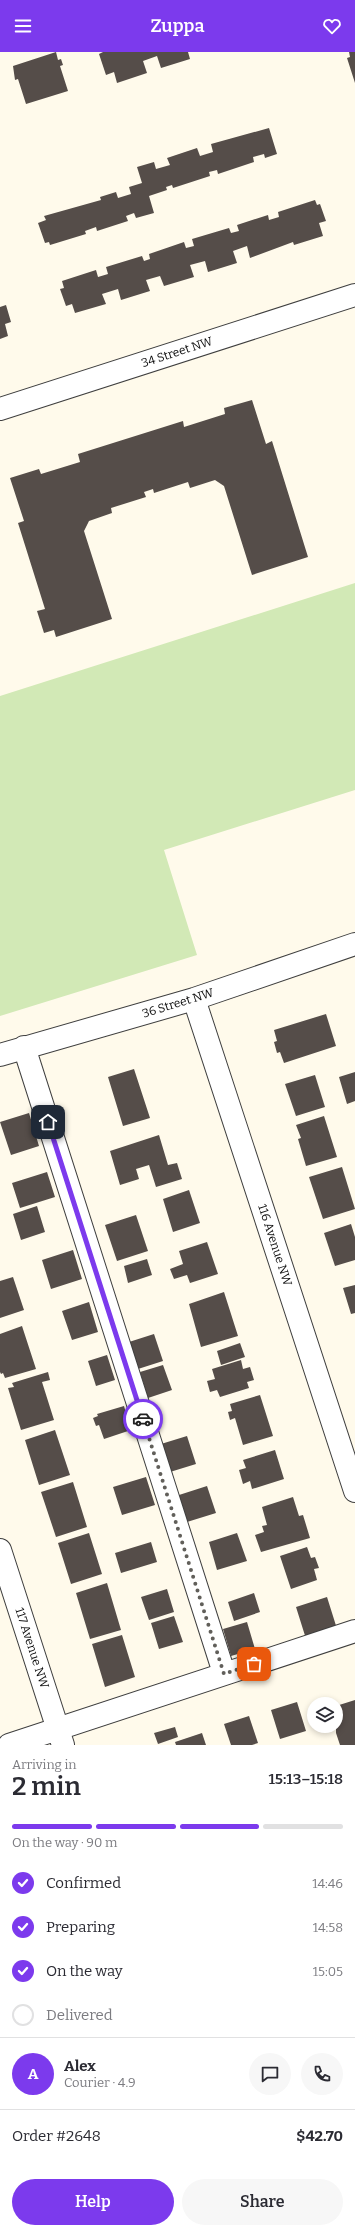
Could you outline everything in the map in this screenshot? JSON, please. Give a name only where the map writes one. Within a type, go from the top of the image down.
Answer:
[{"type":"street","name":"34 Street NW","points":[[0,409],[355,295]]},
{"type":"street","name":"36 Street NW","points":[[0,1055],[194,999],[354,947]]},
{"type":"street","name":"116 Avenue NW","points":[[194,999],[355,1491]]},
{"type":"street","points":[[24,1047],[224,1674]]},
{"type":"street","name":"117 Avenue NW","points":[[0,1550],[61,1737]]},
{"type":"street","points":[[9,1745],[61,1737],[224,1674],[355,1631]]},
{"type":"green space","points":[[355,583],[355,790],[164,850],[197,955],[0,1016],[0,696]]},
{"type":"building","points":[[56,52],[58,60],[61,59],[63,65],[60,66],[68,91],[26,104],[18,79],[15,80],[13,66]]},
{"type":"building","points":[[103,52],[188,52],[190,59],[161,68],[157,56],[143,61],[147,73],[117,83],[114,72],[106,75],[99,54]]},
{"type":"building","points":[[349,52],[355,52],[355,83],[347,58],[350,57]]},
{"type":"building","points":[[269,128],[277,154],[265,158],[264,154],[253,157],[254,162],[218,174],[217,170],[209,172],[210,176],[173,188],[172,185],[166,187],[167,190],[149,196],[154,213],[136,218],[134,213],[126,216],[128,221],[97,231],[96,227],[85,231],[86,234],[50,245],[49,242],[45,243],[38,223],[46,220],[44,216],[101,200],[100,197],[116,192],[118,198],[131,194],[129,187],[142,183],[137,167],[154,162],[156,169],[170,165],[167,158],[197,148],[200,156],[213,152],[211,144]]},
{"type":"building","points":[[315,200],[317,205],[320,204],[326,221],[319,223],[323,236],[294,245],[293,242],[250,258],[247,246],[233,251],[237,263],[208,272],[205,261],[190,265],[194,277],[164,286],[160,276],[146,280],[150,291],[121,300],[118,289],[102,294],[106,304],[75,313],[72,304],[66,306],[60,289],[64,288],[62,281],[96,270],[98,277],[108,274],[106,267],[142,256],[144,261],[150,259],[149,254],[184,242],[186,248],[194,246],[192,239],[229,228],[231,233],[239,231],[237,225],[268,215],[269,220],[279,217],[278,212]]},
{"type":"building","points":[[6,305],[11,322],[5,324],[8,336],[0,339],[0,307]]},
{"type":"building","points":[[252,400],[266,444],[272,441],[308,557],[252,575],[224,486],[215,480],[190,488],[188,482],[154,493],[153,489],[144,492],[146,497],[111,508],[112,513],[89,521],[84,531],[112,619],[56,637],[54,630],[44,633],[37,611],[45,609],[18,523],[24,521],[10,478],[39,469],[41,474],[80,462],[78,454],[183,421],[184,427],[225,414],[224,408]]},
{"type":"building","points":[[326,1014],[336,1046],[284,1063],[280,1052],[277,1053],[274,1042],[277,1041],[274,1030]]},
{"type":"building","points":[[134,1069],[150,1118],[123,1126],[108,1077]]},
{"type":"building","points":[[355,1072],[355,1101],[347,1104],[339,1077]]},
{"type":"building","points":[[315,1075],[325,1107],[296,1116],[285,1084]]},
{"type":"building","points":[[29,1113],[39,1146],[11,1155],[0,1122]]},
{"type":"building","points":[[324,1116],[337,1157],[306,1166],[298,1139],[301,1138],[296,1125]]},
{"type":"building","points":[[159,1135],[168,1165],[177,1163],[182,1179],[156,1187],[149,1165],[136,1169],[139,1179],[120,1185],[110,1151]]},
{"type":"building","points":[[342,1167],[355,1209],[323,1219],[309,1177]]},
{"type":"building","points":[[47,1172],[55,1197],[20,1208],[12,1183]]},
{"type":"building","points":[[189,1190],[200,1223],[173,1232],[163,1199]]},
{"type":"building","points":[[37,1206],[45,1232],[21,1240],[13,1214]]},
{"type":"building","points":[[136,1215],[148,1251],[117,1261],[105,1225]]},
{"type":"building","points":[[351,1224],[355,1237],[355,1260],[335,1266],[324,1233]]},
{"type":"building","points":[[207,1242],[218,1274],[190,1283],[187,1275],[174,1279],[170,1269],[183,1264],[179,1251]]},
{"type":"building","points":[[73,1250],[82,1279],[51,1289],[42,1260]]},
{"type":"building","points":[[147,1259],[152,1275],[128,1283],[124,1266]]},
{"type":"building","points":[[13,1277],[24,1310],[0,1318],[0,1281]]},
{"type":"building","points":[[355,1285],[355,1313],[351,1314],[343,1288]]},
{"type":"building","points":[[224,1292],[238,1336],[201,1347],[189,1304]]},
{"type":"building","points":[[89,1302],[98,1332],[72,1340],[62,1311]]},
{"type":"building","points":[[22,1326],[36,1369],[5,1378],[3,1373],[1,1374],[0,1372],[0,1334]]},
{"type":"building","points":[[154,1334],[163,1361],[138,1369],[129,1342]]},
{"type":"building","points":[[240,1343],[245,1357],[221,1365],[217,1351]]},
{"type":"building","points":[[107,1355],[115,1380],[96,1386],[88,1361]]},
{"type":"building","points":[[241,1360],[243,1369],[250,1367],[254,1380],[247,1382],[249,1388],[220,1397],[217,1390],[210,1392],[207,1381],[215,1379],[212,1369]]},
{"type":"building","points":[[163,1365],[172,1390],[148,1398],[140,1372]]},
{"type":"building","points":[[48,1372],[50,1380],[42,1382],[54,1420],[21,1430],[8,1388],[14,1387],[12,1383]]},
{"type":"building","points":[[260,1395],[273,1436],[243,1445],[235,1418],[230,1420],[228,1412],[232,1411],[230,1404]]},
{"type":"building","points":[[124,1406],[131,1430],[104,1439],[99,1425],[96,1426],[93,1418],[98,1416],[97,1414]]},
{"type":"building","points":[[55,1430],[70,1475],[39,1485],[25,1440]]},
{"type":"building","points":[[187,1436],[196,1464],[170,1472],[161,1444]]},
{"type":"building","points":[[275,1450],[284,1479],[252,1489],[250,1481],[243,1484],[239,1470],[246,1468],[243,1460]]},
{"type":"building","points":[[146,1477],[155,1505],[122,1515],[113,1487]]},
{"type":"building","points":[[73,1482],[87,1527],[56,1537],[41,1492]]},
{"type":"building","points":[[207,1486],[216,1513],[187,1522],[179,1495]]},
{"type":"building","points":[[293,1497],[299,1516],[303,1515],[310,1538],[261,1552],[255,1535],[264,1532],[262,1526],[267,1525],[262,1507]]},
{"type":"building","points":[[89,1533],[102,1574],[71,1584],[58,1543]]},
{"type":"building","points":[[237,1533],[247,1561],[217,1570],[209,1542]]},
{"type":"building","points":[[151,1542],[157,1562],[121,1573],[115,1553]]},
{"type":"building","points":[[307,1547],[311,1558],[315,1557],[319,1568],[314,1569],[317,1580],[291,1589],[280,1556]]},
{"type":"building","points":[[107,1583],[121,1630],[90,1639],[76,1593]]},
{"type":"building","points":[[167,1589],[174,1612],[149,1620],[141,1597]]},
{"type":"building","points":[[254,1593],[260,1612],[234,1621],[228,1602]]},
{"type":"building","points":[[327,1597],[338,1632],[307,1642],[296,1607]]},
{"type":"building","points":[[174,1616],[183,1642],[159,1649],[151,1623]]},
{"type":"building","points":[[247,1622],[255,1649],[231,1656],[223,1629]]},
{"type":"building","points":[[122,1635],[135,1677],[105,1687],[92,1644]]},
{"type":"building","points":[[355,1700],[355,1745],[340,1745],[336,1733],[343,1733],[343,1704]]},
{"type":"building","points":[[297,1702],[306,1731],[280,1739],[271,1710]]},
{"type":"building","points":[[249,1716],[258,1743],[252,1745],[231,1745],[224,1724]]},
{"type":"building","points":[[175,1727],[178,1737],[158,1744],[154,1733]]},
{"type":"building","points":[[202,1733],[206,1745],[176,1745],[175,1742]]},
{"type":"way so far","points":[[143,1419],[224,1674],[254,1664]]},
{"type":"route","points":[[48,1122],[143,1419]]}]
